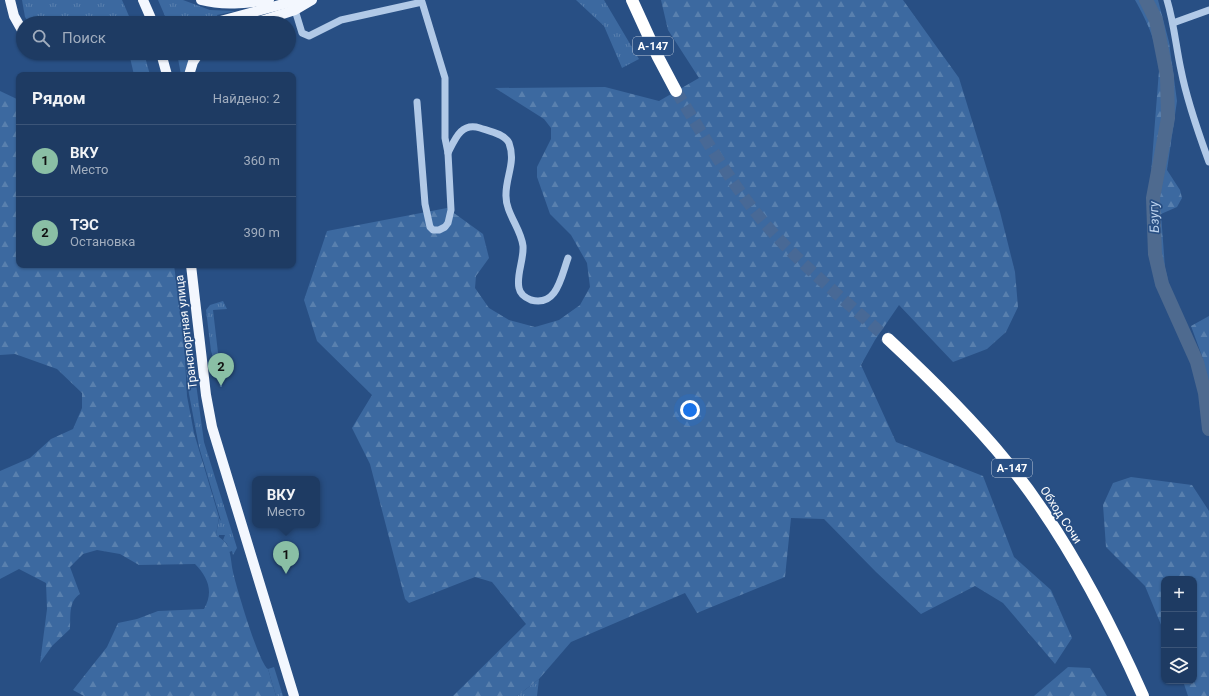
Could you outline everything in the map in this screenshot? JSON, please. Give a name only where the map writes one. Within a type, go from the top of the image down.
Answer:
[{"type":"highway","name":"А-147","points":[[632,0],[647,34],[676,91]]},
{"type":"highway","name":"Обход Сочи","points":[[888,339],[950,398],[1007,462],[1065,546],[1112,630],[1143,696]]},
{"type":"main road","points":[[10,0],[16,19]]},
{"type":"main road","points":[[17,0],[19,16]]},
{"type":"main road","points":[[143,0],[150,16]]},
{"type":"main road","points":[[201,0],[212,3],[234,5],[269,0]]},
{"type":"main road","points":[[245,16],[312,0]]},
{"type":"main road","points":[[271,16],[296,5]]},
{"type":"main road","points":[[163,60],[165,72]]},
{"type":"main road","points":[[190,72],[194,60]]},
{"type":"main road","name":"Транспортная улица","points":[[191,268],[206,395],[212,427],[294,696]]},
{"type":"street","points":[[1167,0],[1173,23],[1181,71],[1196,125],[1209,162]]},
{"type":"street","points":[[296,5],[302,33],[309,36],[340,20],[422,2],[445,78],[445,138],[448,153],[450,217],[445,227],[433,230],[428,223],[425,204],[417,102]]},
{"type":"street","points":[[1173,23],[1209,10]]},
{"type":"street","points":[[448,153],[457,136],[463,129],[469,127],[476,127],[503,136],[508,142],[512,160],[506,188],[506,200],[523,245],[518,286],[521,293],[531,300],[543,302],[547,301],[555,292],[568,258]]},
{"type":"green space","points":[[22,0],[122,0],[129,16],[25,16]]},
{"type":"green space","points":[[158,0],[183,0],[210,10],[236,11],[217,16],[165,16]]},
{"type":"green space","points":[[576,0],[604,0],[639,59],[622,68],[604,26]]},
{"type":"green space","points":[[661,0],[903,0],[959,78],[1000,212],[1015,272],[1018,307],[1006,332],[987,349],[953,362],[899,305],[875,340],[861,365],[896,442],[983,476],[1014,557],[1051,590],[1072,638],[1055,664],[1003,603],[975,586],[921,614],[876,572],[824,519],[791,518],[785,577],[697,613],[685,593],[571,642],[539,679],[517,696],[453,696],[526,624],[492,582],[475,577],[409,603],[405,599],[370,464],[352,428],[372,395],[317,341],[304,300],[327,231],[447,208],[483,234],[489,258],[476,276],[475,288],[489,308],[509,320],[535,327],[559,320],[580,305],[590,287],[587,263],[571,235],[550,214],[537,177],[537,167],[551,139],[551,128],[544,119],[495,88],[605,87],[659,101],[699,78],[668,30]]},
{"type":"green space","points":[[1135,0],[1158,0],[1169,42],[1177,101],[1167,170],[1180,190],[1182,198],[1177,207],[1161,214],[1165,268],[1170,288],[1148,212],[1159,70],[1156,50],[1151,34]]},
{"type":"green space","points":[[131,60],[146,60],[149,72],[133,72]]},
{"type":"green space","points":[[178,60],[190,60],[184,72],[180,72]]},
{"type":"green space","points":[[0,91],[16,99],[16,268],[174,268],[184,341],[187,396],[194,433],[219,517],[216,535],[227,545],[232,569],[248,624],[259,654],[268,669],[276,696],[84,696],[73,690],[107,647],[118,623],[137,619],[158,611],[204,609],[209,597],[206,579],[195,564],[139,565],[120,554],[97,550],[83,554],[70,567],[80,594],[76,597],[72,605],[70,614],[70,629],[52,646],[40,663],[47,609],[46,583],[19,569],[0,579],[0,471],[30,458],[51,439],[73,429],[82,408],[82,393],[57,369],[15,354],[0,355]]},
{"type":"green space","points":[[223,301],[227,309],[213,310],[222,387],[220,387],[218,372],[211,351],[206,310],[210,305]]},
{"type":"green space","points":[[1209,316],[1209,389],[1203,359],[1191,326]]},
{"type":"green space","points":[[191,367],[191,370],[194,369],[204,442],[237,548],[233,555],[232,551],[229,552],[227,544],[223,540],[225,535],[219,535],[219,537],[216,535],[219,518],[221,521],[199,447],[186,370]]},
{"type":"green space","points":[[1131,477],[1192,485],[1209,511],[1209,696],[1188,696],[1184,684],[1197,684],[1197,576],[1161,576],[1161,625],[1145,586],[1106,547],[1103,505],[1113,483]]},
{"type":"green space","points":[[274,667],[283,696],[276,696],[268,669]]},
{"type":"green space","points":[[1068,667],[1090,668],[1107,696],[1034,696]]},
{"type":"green space","points":[[539,679],[537,696],[517,696]]},
{"type":"waterway","name":"Бзугу","points":[[1146,0],[1156,20],[1167,76],[1168,118],[1153,198],[1155,254],[1162,284],[1197,362],[1205,393],[1209,429]]},
{"type":"tunnel","points":[[676,91],[741,193],[766,225],[810,270],[888,339]]},
{"type":"place","name":"ТЭС","points":[[221,386]]},
{"type":"place","name":"ВКУ","points":[[286,574]]}]
